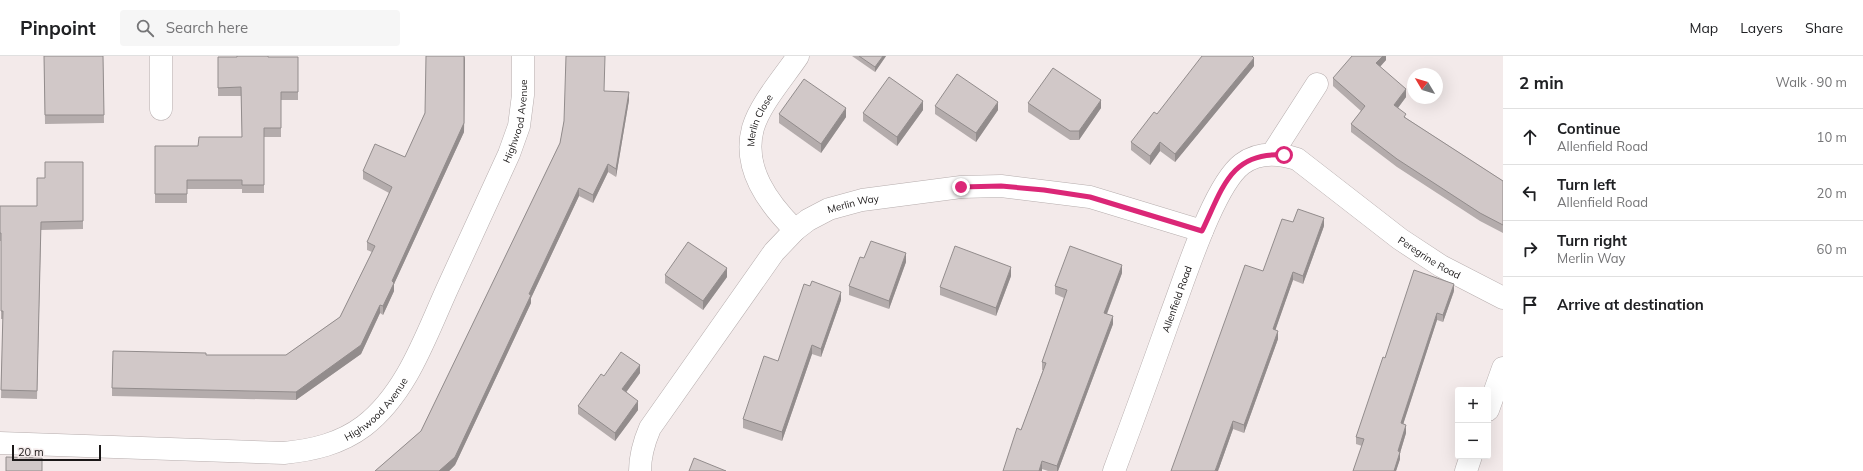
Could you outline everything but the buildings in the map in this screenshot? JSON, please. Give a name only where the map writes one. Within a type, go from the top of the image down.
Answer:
[{"type":"street","points":[[161,56],[161,109]]},
{"type":"street","name":"Highwood Avenue","points":[[0,443],[284,453],[305,451],[326,446],[346,437],[364,426],[380,412],[394,394],[416,358],[509,154],[519,126],[523,95],[523,56]]},
{"type":"street","name":"Merlin Close","points":[[795,230],[781,216],[762,190],[755,175],[751,159],[751,143],[753,128],[759,114],[798,56]]},
{"type":"street","points":[[1272,154],[1317,84]]},
{"type":"street","name":"Allenfield Road","points":[[1114,471],[1202,231],[1231,175],[1241,164],[1251,159],[1272,154],[1284,155],[1297,159],[1361,208]]},
{"type":"street","name":"Merlin Way","points":[[640,471],[640,459],[650,428],[774,252],[795,230],[808,220],[829,209],[862,200],[961,187],[1001,186],[1044,190],[1090,197],[1202,231]]},
{"type":"street","name":"Peregrine Road","points":[[1361,208],[1400,239],[1441,266],[1503,298]]},
{"type":"street","points":[[1491,402],[1503,368]]},
{"type":"street","points":[[1466,471],[1470,459]]},
{"type":"route","points":[[961,187],[1001,186],[1044,190],[1090,197],[1202,231],[1223,188],[1231,175],[1241,164],[1261,155],[1284,155]]}]
